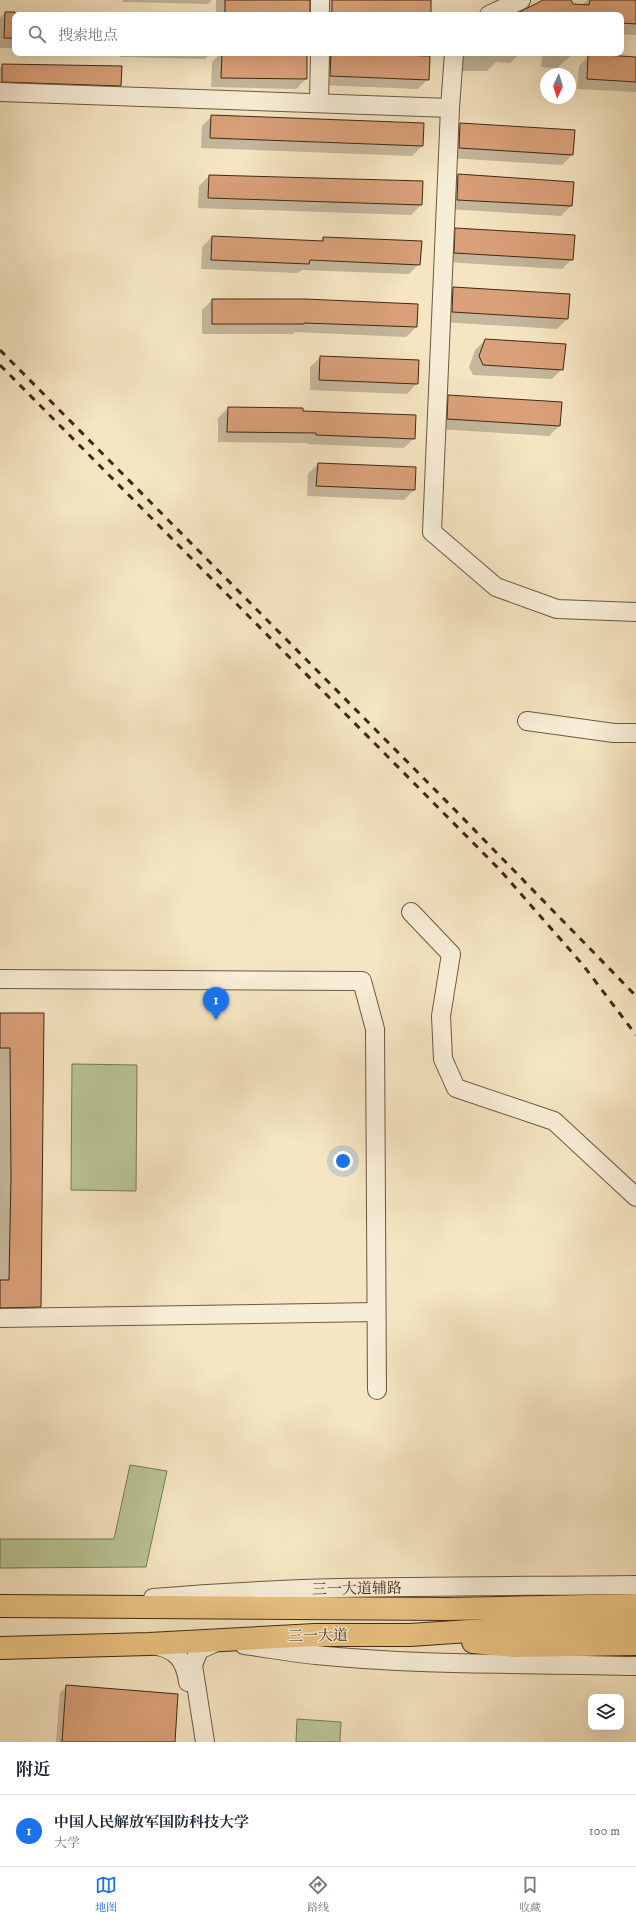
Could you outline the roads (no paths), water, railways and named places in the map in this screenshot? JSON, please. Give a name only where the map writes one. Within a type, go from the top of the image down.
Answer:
[{"type":"highway","name":"三一大道","points":[[0,1606],[78,1605],[313,1609],[448,1609],[636,1605]]},
{"type":"highway","name":"三一大道","points":[[0,1648],[149,1644],[315,1635],[410,1635],[514,1628],[636,1626]]},
{"type":"highway","points":[[410,1635],[514,1646],[636,1644]]},
{"type":"street","points":[[320,0],[320,12]]},
{"type":"street","points":[[495,12],[521,0]]},
{"type":"street","points":[[319,103],[320,56]]},
{"type":"street","points":[[454,56],[450,108],[432,532],[496,587],[557,609],[636,612]]},
{"type":"street","points":[[0,92],[450,108]]},
{"type":"street","points":[[527,721],[614,733],[636,733]]},
{"type":"street","points":[[411,912],[451,954],[441,1016],[442,1052],[443,1059],[456,1088],[554,1121],[636,1197]]},
{"type":"street","points":[[0,979],[362,981],[375,1029],[377,1390]]},
{"type":"street","points":[[0,1318],[376,1312]]},
{"type":"street","name":"三一大道辅路","points":[[78,1605],[209,1593],[320,1589],[636,1585]]},
{"type":"street","points":[[205,1742],[193,1665],[194,1658],[199,1650],[217,1641],[315,1655],[372,1660],[469,1664],[636,1666]]},
{"type":"street","points":[[149,1644],[168,1649],[181,1659],[185,1666],[198,1742]]},
{"type":"railway","points":[[0,350],[455,810],[636,996]]},
{"type":"railway","points":[[0,365],[500,870],[583,965],[636,1035]]},
{"type":"place","name":"中国人民解放军国防科技大学","points":[[216,1020]]}]
